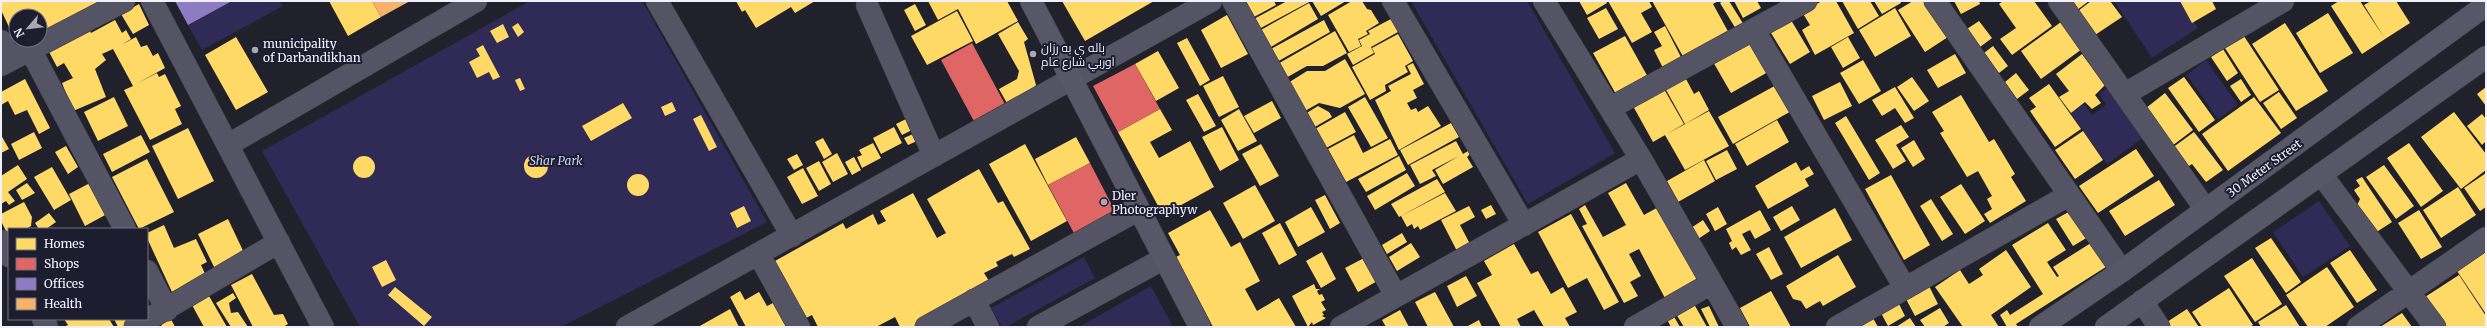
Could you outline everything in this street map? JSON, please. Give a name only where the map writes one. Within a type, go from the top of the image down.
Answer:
[{"type":"main road","points":[[1031,1],[1163,259],[1200,327]]},
{"type":"main road","name":"30 Meter Street","points":[[2040,327],[2122,271],[2486,5]]},
{"type":"main road","points":[[2106,327],[2486,57]]},
{"type":"street","points":[[124,1],[11,53],[124,228]]},
{"type":"street","points":[[152,1],[324,327]]},
{"type":"street","points":[[228,145],[476,1]]},
{"type":"street","points":[[657,1],[792,236]]},
{"type":"street","points":[[627,327],[759,255],[1211,1]]},
{"type":"street","points":[[1234,1],[1396,296]]},
{"type":"street","points":[[1393,1],[1524,225]]},
{"type":"street","points":[[1544,1],[1641,159],[1736,327]]},
{"type":"street","points":[[1610,108],[1806,1]]},
{"type":"street","points":[[1935,1],[2122,271]]},
{"type":"street","points":[[2060,1],[2206,210]]},
{"type":"street","points":[[2125,94],[2283,1]]},
{"type":"street","points":[[867,5],[934,156]]},
{"type":"street","points":[[1754,30],[1905,288]]},
{"type":"street","points":[[1341,327],[1641,159]]},
{"type":"street","points":[[2321,174],[2436,327]]},
{"type":"street","points":[[1837,327],[2069,195]]},
{"type":"street","points":[[926,327],[1138,210]]},
{"type":"street","points":[[2358,327],[2486,238]]},
{"type":"street","points":[[1,240],[8,254]]},
{"type":"street","points":[[135,327],[167,310],[279,242]]},
{"type":"street","points":[[759,255],[800,327]]},
{"type":"street","points":[[1038,327],[1163,259]]},
{"type":"street","points":[[148,273],[167,310]]},
{"type":"street","points":[[1635,327],[1712,284]]},
{"type":"street","points":[[974,300],[988,327]]},
{"type":"street","points":[[2142,301],[2159,327]]},
{"type":"green space","points":[[232,1],[280,1],[283,6],[202,50],[188,25]]},
{"type":"green space","name":"Shar Park","points":[[530,1],[642,1],[767,222],[561,327],[360,327],[262,151]]},
{"type":"green space","points":[[1411,1],[1527,1],[1615,153],[1528,204]]},
{"type":"green space","points":[[2114,1],[2180,1],[2198,28],[2152,58]]},
{"type":"green space","points":[[2206,60],[2238,105],[2218,119],[2187,75]]},
{"type":"green space","points":[[2108,87],[2144,137],[2107,164],[2071,114],[2084,104],[2092,115],[2106,105],[2099,94]]},
{"type":"green space","points":[[2319,201],[2350,246],[2303,277],[2273,232]]},
{"type":"green space","points":[[1084,257],[1095,278],[1006,327],[1002,327],[991,308]]},
{"type":"green space","points":[[1151,286],[1173,327],[1079,327]]},
{"type":"building: Homes","points":[[1,1],[107,1],[48,29],[48,8],[8,8],[8,25],[1,10]]},
{"type":"building: Homes","points":[[329,1],[372,1],[381,17],[348,36]]},
{"type":"building: Homes","points":[[736,1],[815,1],[795,13],[791,7],[756,28],[745,10],[742,12]]},
{"type":"building: Homes","points":[[928,1],[1007,1],[1018,21],[976,44],[958,9],[938,20]]},
{"type":"building: Homes","points":[[1062,1],[1154,1],[1085,41]]},
{"type":"building: Homes","points":[[1243,1],[1274,1],[1276,5],[1252,18]]},
{"type":"building: Homes","points":[[1287,1],[1311,1],[1257,30],[1252,20]]},
{"type":"building: Homes","points":[[1312,1],[1346,1],[1321,16]]},
{"type":"building: Homes","points":[[1352,1],[1362,1],[1367,9],[1371,10],[1379,23],[1366,31],[1368,34],[1358,39],[1361,46],[1349,52],[1328,15]]},
{"type":"building: Homes","points":[[1579,1],[1606,1],[1607,3],[1587,15]]},
{"type":"building: Homes","points":[[1608,1],[1649,1],[1652,7],[1641,13],[1652,32],[1632,43]]},
{"type":"building: Homes","points":[[1652,1],[1718,1],[1713,4],[1730,35],[1685,60]]},
{"type":"building: Homes","points":[[1723,1],[1729,1],[1744,25],[1736,29],[1720,3]]},
{"type":"building: Homes","points":[[1734,1],[1757,1],[1761,8],[1743,18]]},
{"type":"building: Homes","points":[[1822,1],[1836,1],[1854,33],[1815,55],[1802,30],[1810,25],[1802,12]]},
{"type":"building: Homes","points":[[1842,1],[1870,1],[1879,16],[1858,29]]},
{"type":"building: Homes","points":[[1874,1],[1900,1],[1901,3],[1882,14]]},
{"type":"building: Homes","points":[[1913,1],[1926,1],[1948,37],[1925,52],[1898,10]]},
{"type":"building: Homes","points":[[1954,1],[1979,1],[1980,4],[1961,14]]},
{"type":"building: Homes","points":[[2003,1],[2034,1],[2052,26],[2012,55],[2000,39],[2016,28],[1999,4]]},
{"type":"building: Homes","points":[[2070,1],[2089,1],[2077,10]]},
{"type":"building: Homes","points":[[2091,1],[2110,1],[2122,17],[2095,35],[2078,11]]},
{"type":"building: Homes","points":[[2180,1],[2212,1],[2216,9],[2192,23]]},
{"type":"building: Homes","points":[[2339,1],[2360,1],[2385,39],[2362,54],[2331,6]]},
{"type":"building: Homes","points":[[2371,1],[2396,1],[2410,23],[2385,39],[2364,5]]},
{"type":"building: Homes","points":[[1309,3],[1318,19],[1269,48],[1259,31]]},
{"type":"building: Homes","points":[[139,4],[149,25],[133,34],[121,14]]},
{"type":"building: Homes","points":[[915,4],[926,25],[915,31],[904,10]]},
{"type":"building: Homes","points":[[1606,8],[1618,29],[1599,39],[1587,18]]},
{"type":"building: Homes","points":[[1895,8],[1911,36],[1875,57],[1859,30]]},
{"type":"building: Homes","points":[[957,11],[973,41],[927,65],[911,36]]},
{"type":"building: Homes","points":[[2328,13],[2353,53],[2320,73],[2296,33]]},
{"type":"building: Homes","points":[[1227,15],[1248,54],[1221,68],[1201,30]]},
{"type":"building: Homes","points":[[1391,19],[1398,32],[1371,47],[1374,53],[1353,65],[1347,54],[1362,46],[1359,40],[1370,34],[1368,31]]},
{"type":"building: Homes","points":[[115,20],[122,33],[126,30],[131,39],[121,45],[136,37],[141,47],[147,45],[153,56],[158,53],[165,68],[136,84],[157,73],[159,77],[165,74],[181,106],[175,109],[182,124],[150,140],[124,90],[133,86],[113,49],[102,54],[106,60],[95,69],[106,97],[73,111],[62,83],[73,78],[64,63],[57,67],[47,48],[88,26],[91,33]]},
{"type":"building: Homes","points":[[1324,20],[1330,32],[1275,63],[1269,50]]},
{"type":"building: Homes","points":[[1791,20],[1810,52],[1790,64],[1771,33]]},
{"type":"building: Homes","points":[[1979,21],[1992,38],[1980,47],[1967,29]]},
{"type":"building: Homes","points":[[1018,22],[1028,39],[1024,42],[1036,85],[1029,94],[1008,105],[999,89],[1017,79],[1019,71],[998,34]]},
{"type":"building: Homes","points":[[2061,22],[2082,49],[2041,79],[2021,51]]},
{"type":"building: Homes","points":[[518,23],[524,32],[518,37],[512,27]]},
{"type":"building: Homes","points":[[2285,23],[2328,91],[2296,111],[2252,44]]},
{"type":"building: Homes","points":[[503,24],[509,37],[497,43],[490,31]]},
{"type":"building: Homes","points":[[1665,26],[1683,61],[1664,70],[1654,50],[1662,46],[1654,32]]},
{"type":"building: Homes","points":[[1335,31],[1347,53],[1323,66],[1307,66],[1284,79],[1276,65]]},
{"type":"building: Homes","points":[[2242,33],[2279,90],[2260,102],[2223,45]]},
{"type":"building: Homes","points":[[1398,34],[1413,61],[1405,66],[1408,72],[1385,85],[1386,91],[1370,100],[1352,67],[1375,54],[1372,48]]},
{"type":"building: Homes","points":[[1625,36],[1649,79],[1617,96],[1593,53]]},
{"type":"building: Homes","points":[[236,37],[268,92],[236,110],[205,55]]},
{"type":"building: Homes","points":[[1848,37],[1860,58],[1843,68],[1831,47]]},
{"type":"building: Homes","points":[[1187,38],[1210,80],[1200,86],[1177,43]]},
{"type":"building: Homes","points":[[1750,39],[1768,72],[1731,93],[1712,60]]},
{"type":"building: Homes","points":[[483,45],[500,77],[493,80],[489,72],[477,78],[469,62],[480,56],[476,49]]},
{"type":"building: Homes","points":[[1993,46],[2008,66],[1999,73],[1984,53]]},
{"type":"building: Homes","points":[[2223,49],[2238,73],[2227,81],[2211,57]]},
{"type":"building: Homes","points":[[1158,51],[1179,88],[1156,101],[1135,64]]},
{"type":"building: Homes","points":[[1955,54],[1966,73],[1938,88],[1927,70]]},
{"type":"building: Homes","points":[[2082,54],[2105,85],[2095,95],[2101,103],[2092,109],[2085,102],[2071,113],[2059,97],[2069,91],[2056,74]]},
{"type":"building: Homes","points":[[1345,59],[1365,94],[1340,108],[1319,103],[1305,111],[1288,83],[1307,71],[1325,71]]},
{"type":"building: Homes","points":[[1863,60],[1881,91],[1859,104],[1840,73]]},
{"type":"building: Homes","points":[[1413,63],[1424,84],[1413,90],[1417,98],[1407,103],[1411,110],[1416,108],[1418,112],[1428,106],[1441,126],[1399,150],[1375,100],[1391,91],[1388,86],[1411,74],[1407,66]]},
{"type":"building: Homes","points":[[2016,73],[2029,90],[2017,99],[2005,82]]},
{"type":"building: Homes","points":[[1223,76],[1239,107],[1219,117],[1203,86]]},
{"type":"building: Homes","points":[[1685,77],[1694,94],[1699,91],[1709,110],[1685,124],[1665,88]]},
{"type":"building: Homes","points":[[1912,77],[1929,101],[1914,111],[1897,87]]},
{"type":"building: Homes","points":[[2184,77],[2215,120],[2199,132],[2168,88]]},
{"type":"building: Homes","points":[[520,78],[525,89],[520,91],[515,80]]},
{"type":"building: Homes","points":[[25,79],[50,128],[39,134],[27,110],[15,115],[8,101],[1,105],[1,92]]},
{"type":"building: Homes","points":[[2241,79],[2251,95],[2241,102],[2230,86]]},
{"type":"building: Homes","points":[[1840,82],[1852,106],[1824,120],[1812,96]]},
{"type":"building: Homes","points":[[1780,83],[1795,109],[1733,144],[1718,117]]},
{"type":"building: Homes","points":[[2049,84],[2081,129],[2055,147],[2030,111],[2036,107],[2029,98]]},
{"type":"building: Homes","points":[[1895,87],[1914,118],[1905,123],[1895,108],[1882,116],[1872,100]]},
{"type":"building: Homes","points":[[2486,87],[2486,106],[2477,94]]},
{"type":"building: Homes","points":[[1664,89],[1684,124],[1653,142],[1633,106]]},
{"type":"building: Homes","points":[[2279,92],[2297,118],[2281,129],[2263,103]]},
{"type":"building: Homes","points":[[2165,93],[2193,130],[2168,149],[2141,112]]},
{"type":"building: Homes","points":[[1198,94],[1216,126],[1204,132],[1186,100]]},
{"type":"building: Homes","points":[[1961,95],[1989,142],[1994,139],[2015,174],[2011,177],[2026,201],[1990,223],[1984,214],[1992,209],[1987,199],[1992,196],[1978,171],[1967,177],[1940,133],[1944,131],[1932,112]]},
{"type":"building: Homes","points":[[114,97],[128,126],[98,141],[84,112]]},
{"type":"building: Homes","points":[[1365,97],[1388,138],[1371,147],[1348,107]]},
{"type":"building: Homes","points":[[2254,97],[2281,133],[2228,171],[2202,134]]},
{"type":"building: Homes","points":[[1272,101],[1281,118],[1254,133],[1244,116]]},
{"type":"building: Homes","points":[[672,102],[676,111],[665,116],[661,107]]},
{"type":"building: Homes","points":[[623,103],[632,118],[591,141],[582,126]]},
{"type":"building: Homes","points":[[1318,106],[1329,112],[1332,117],[1313,128],[1305,114]]},
{"type":"building: Homes","points":[[1160,109],[1172,130],[1150,142],[1159,158],[1190,141],[1214,187],[1163,215],[1118,132]]},
{"type":"building: Homes","points":[[1239,109],[1257,141],[1238,151],[1221,120]]},
{"type":"building: Homes","points":[[1709,111],[1729,146],[1685,170],[1665,135]]},
{"type":"building: Homes","points":[[1345,112],[1356,132],[1326,148],[1315,129]]},
{"type":"building: Homes","points":[[2454,112],[2486,154],[2486,170],[2461,189],[2421,137]]},
{"type":"building: Homes","points":[[2482,114],[2486,119],[2486,141],[2482,145],[2467,126]]},
{"type":"building: Homes","points":[[701,115],[717,147],[709,151],[693,119]]},
{"type":"building: Homes","points":[[1846,116],[1880,173],[1869,180],[1835,123]]},
{"type":"building: Homes","points":[[908,118],[914,129],[902,135],[896,124]]},
{"type":"building: Homes","points":[[1777,120],[1789,142],[1747,166],[1735,144]]},
{"type":"building: Homes","points":[[1451,123],[1459,137],[1408,165],[1400,150]]},
{"type":"building: Homes","points":[[1901,125],[1909,137],[1896,145],[1906,161],[1893,169],[1875,140]]},
{"type":"building: Homes","points":[[894,127],[902,143],[881,154],[873,138]]},
{"type":"building: Homes","points":[[1222,127],[1239,160],[1220,171],[1202,137]]},
{"type":"building: Homes","points":[[188,128],[214,181],[178,199],[152,146]]},
{"type":"building: Homes","points":[[2083,131],[2103,160],[2075,179],[2055,150]]},
{"type":"building: Homes","points":[[34,132],[42,148],[19,160],[11,144]]},
{"type":"building: Homes","points":[[2194,132],[2223,170],[2206,182],[2192,164],[2183,170],[2168,151]]},
{"type":"building: Homes","points":[[913,134],[917,141],[908,145],[904,138]]},
{"type":"building: Homes","points":[[1,135],[9,149],[1,153]]},
{"type":"building: Homes","points":[[141,135],[150,152],[112,172],[103,154]]},
{"type":"building: Homes","points":[[1354,135],[1363,153],[1390,139],[1398,155],[1346,182],[1328,149]]},
{"type":"building: Homes","points":[[1076,137],[1090,163],[1048,185],[1035,159]]},
{"type":"building: Homes","points":[[823,138],[832,154],[824,159],[815,142]]},
{"type":"building: Homes","points":[[1914,140],[1925,159],[1913,167],[1901,148]]},
{"type":"building: Homes","points":[[1456,141],[1463,154],[1468,151],[1470,154],[1467,157],[1473,167],[1443,184],[1435,170],[1459,156],[1432,170],[1436,176],[1420,184],[1410,165]]},
{"type":"building: Homes","points":[[873,143],[881,158],[862,168],[857,157],[862,155],[859,150]]},
{"type":"building: Homes","points":[[2409,143],[2443,191],[2421,207],[2387,158]]},
{"type":"building: Homes","points":[[1025,144],[1067,221],[1031,241],[989,164]]},
{"type":"building: Homes","points":[[1261,144],[1279,176],[1260,186],[1242,154]]},
{"type":"building: Homes","points":[[66,146],[78,167],[68,174],[55,152]]},
{"type":"building: Homes","points":[[2136,149],[2154,176],[2098,213],[2079,186]]},
{"type":"building: Homes","points":[[1727,150],[1737,169],[1716,180],[1706,161]]},
{"type":"building: Homes","points":[[837,153],[848,174],[833,182],[822,162]]},
{"type":"building: Homes","points":[[536,154],[544,158],[548,166],[544,174],[536,178],[528,174],[524,166],[528,158]]},
{"type":"building: Homes","points":[[797,154],[803,165],[794,170],[787,159]]},
{"type":"building: Homes","points":[[364,156],[372,159],[375,167],[372,175],[364,178],[356,175],[353,167],[356,159]]},
{"type":"building: Homes","points":[[1399,156],[1406,170],[1366,192],[1358,179]]},
{"type":"building: Homes","points":[[854,157],[861,170],[852,175],[845,162]]},
{"type":"building: Homes","points":[[147,159],[174,212],[138,228],[112,177]]},
{"type":"building: Homes","points":[[1704,160],[1715,181],[1678,202],[1667,181]]},
{"type":"building: Homes","points":[[819,161],[831,184],[819,191],[806,168]]},
{"type":"building: Homes","points":[[1796,162],[1801,171],[1809,166],[1814,174],[1805,179],[1809,186],[1768,209],[1755,186]]},
{"type":"building: Homes","points":[[18,165],[27,179],[8,192],[15,201],[9,205],[6,201],[1,204],[1,176]]},
{"type":"building: Homes","points":[[2384,165],[2414,206],[2396,219],[2366,177]]},
{"type":"building: Homes","points":[[52,167],[71,200],[54,210],[34,177]]},
{"type":"building: Homes","points":[[803,168],[818,196],[802,204],[787,177]]},
{"type":"building: Homes","points":[[979,169],[998,203],[1003,201],[1030,249],[1014,257],[1012,254],[996,262],[998,266],[984,273],[989,281],[916,327],[900,327],[895,317],[876,327],[818,327],[812,315],[806,318],[775,261],[843,223],[846,229],[873,214],[878,225],[886,221],[880,211],[913,193],[937,238],[946,233],[927,199]]},
{"type":"building: Homes","points":[[1407,173],[1415,186],[1375,210],[1367,196]]},
{"type":"building: Homes","points":[[2486,173],[2486,207],[2480,211],[2464,188]]},
{"type":"building: Homes","points":[[638,174],[646,177],[649,185],[646,193],[638,196],[630,193],[627,185],[630,177]]},
{"type":"building: Homes","points":[[1891,175],[1930,245],[1904,260],[1865,189]]},
{"type":"building: Homes","points":[[2362,177],[2392,222],[2372,235],[2355,210],[2360,199],[2354,190],[2360,186],[2356,180]]},
{"type":"building: Homes","points":[[1437,179],[1445,192],[1399,217],[1391,204]]},
{"type":"building: Homes","points":[[2159,180],[2175,205],[2125,236],[2109,211]]},
{"type":"building: Homes","points":[[27,183],[35,193],[22,200],[16,190]]},
{"type":"building: Homes","points":[[90,183],[107,214],[85,226],[69,194]]},
{"type":"building: Homes","points":[[1626,183],[1644,215],[1662,205],[1703,280],[1666,300],[1639,249],[1629,254],[1641,276],[1630,282],[1638,296],[1624,303],[1582,226],[1587,224],[1579,209],[1585,205],[1603,237],[1626,225],[1608,193]]},
{"type":"building: Homes","points":[[1961,184],[1985,221],[1965,234],[1940,197]]},
{"type":"building: Homes","points":[[1255,185],[1275,221],[1243,239],[1223,203]]},
{"type":"building: Homes","points":[[2458,187],[2476,215],[2441,238],[2423,210]]},
{"type":"building: Homes","points":[[1445,193],[1456,211],[1420,230],[1418,226],[1414,229],[1412,224],[1407,227],[1401,216]]},
{"type":"building: Homes","points":[[1325,195],[1340,223],[1330,229],[1315,200]]},
{"type":"building: Homes","points":[[1931,199],[1953,234],[1942,241],[1920,206]]},
{"type":"building: Homes","points":[[24,202],[32,217],[31,226],[28,228],[8,228],[8,235],[1,221],[1,214]]},
{"type":"building: Homes","points":[[1491,205],[1496,214],[1486,219],[1481,210]]},
{"type":"building: Homes","points":[[744,206],[751,221],[737,228],[730,213]]},
{"type":"building: Homes","points":[[1469,206],[1475,217],[1460,225],[1470,244],[1457,251],[1441,220]]},
{"type":"building: Homes","points":[[1792,206],[1800,220],[1781,231],[1773,217]]},
{"type":"building: Homes","points":[[1311,207],[1325,232],[1298,247],[1285,222]]},
{"type":"building: Homes","points":[[1718,207],[1727,224],[1715,231],[1706,214]]},
{"type":"building: Homes","points":[[1835,208],[1852,240],[1801,268],[1784,237]]},
{"type":"building: Homes","points":[[1210,210],[1231,247],[1240,242],[1260,281],[1245,289],[1257,311],[1279,298],[1296,327],[1213,327],[1176,257],[1180,255],[1168,233]]},
{"type":"building: Homes","points":[[1760,210],[1771,230],[1755,239],[1750,230],[1742,234],[1751,250],[1741,255],[1736,247],[1732,250],[1729,243],[1732,241],[1726,229]]},
{"type":"building: Homes","points":[[2072,210],[2088,237],[2073,246],[2056,219]]},
{"type":"building: Homes","points":[[2419,210],[2442,247],[2421,259],[2398,223]]},
{"type":"building: Homes","points":[[49,213],[56,222],[47,228],[38,228],[35,223]]},
{"type":"building: Homes","points":[[1571,214],[1619,302],[1604,310],[1587,278],[1568,288],[1538,232]]},
{"type":"building: Homes","points":[[228,219],[246,257],[216,271],[198,234]]},
{"type":"building: Homes","points":[[1703,220],[1710,231],[1698,239],[1691,228]]},
{"type":"building: Homes","points":[[1280,223],[1297,255],[1279,265],[1262,233]]},
{"type":"building: Homes","points":[[2048,223],[2066,250],[2047,262],[2057,277],[2059,276],[2053,267],[2094,241],[2109,265],[2016,324],[2018,327],[2007,327],[2000,315],[2007,310],[2010,315],[2043,294],[2012,245]]},
{"type":"building: Homes","points":[[164,225],[174,248],[196,239],[207,262],[201,265],[206,276],[172,292],[148,240],[148,233]]},
{"type":"building: Homes","points":[[1402,233],[1407,242],[1387,254],[1382,245]]},
{"type":"building: Homes","points":[[2271,238],[2301,282],[2286,293],[2255,248]]},
{"type":"building: Homes","points":[[1411,243],[1420,257],[1397,271],[1389,257]]},
{"type":"building: Homes","points":[[1514,244],[1531,274],[1538,271],[1551,294],[1563,287],[1577,312],[1565,318],[1570,327],[1544,327],[1534,310],[1517,319],[1521,327],[1501,327],[1477,283],[1492,275],[1484,261]]},
{"type":"building: Homes","points":[[1769,247],[1783,274],[1771,280],[1756,254]]},
{"type":"building: Homes","points":[[2006,250],[2031,287],[1991,315],[1999,327],[1963,327],[1935,287],[1960,270],[1969,284],[1983,275],[1979,269]]},
{"type":"building: Homes","points":[[2350,250],[2377,290],[2357,303],[2330,263]]},
{"type":"building: Homes","points":[[1322,252],[1336,279],[1321,288],[1306,261]]},
{"type":"building: Homes","points":[[2486,252],[2486,314],[2457,271]]},
{"type":"building: Homes","points":[[1838,255],[1856,287],[1823,306],[1820,301],[1806,309],[1801,301],[1793,299],[1786,286]]},
{"type":"building: Homes","points":[[1366,257],[1379,280],[1358,292],[1345,268]]},
{"type":"building: Homes","points":[[2252,258],[2282,304],[2255,322],[2224,276]]},
{"type":"building: Homes","points":[[386,260],[396,280],[382,287],[372,267]]},
{"type":"building: Homes","points":[[2327,267],[2354,307],[2325,327],[2308,327],[2286,295]]},
{"type":"building: Homes","points":[[252,274],[274,315],[283,314],[288,324],[283,327],[253,327],[231,285]]},
{"type":"building: Homes","points":[[2459,275],[2486,316],[2486,327],[2445,327],[2425,297]]},
{"type":"building: Homes","points":[[1466,276],[1477,296],[1457,307],[1447,286]]},
{"type":"building: Homes","points":[[1314,284],[1316,289],[1320,289],[1317,291],[1319,295],[1322,294],[1325,300],[1321,302],[1326,310],[1322,312],[1324,315],[1322,316],[1326,318],[1313,325],[1312,322],[1308,327],[1292,296]]},
{"type":"building: Homes","points":[[1929,286],[1938,304],[1915,316],[1906,299]]},
{"type":"building: Homes","points":[[395,287],[432,317],[424,326],[388,295]]},
{"type":"building: Homes","points":[[2229,288],[2253,325],[2250,327],[2202,327],[2192,312]]},
{"type":"building: Homes","points":[[740,291],[745,300],[759,292],[767,306],[777,301],[791,327],[746,327],[730,297]]},
{"type":"building: Homes","points":[[1771,291],[1791,327],[1750,327],[1740,308]]},
{"type":"building: Homes","points":[[1435,292],[1454,327],[1428,327],[1415,302]]},
{"type":"building: Homes","points":[[233,293],[236,298],[229,303],[231,313],[238,312],[248,327],[231,327],[216,303]]},
{"type":"building: Homes","points":[[209,296],[227,327],[204,327],[192,305]]},
{"type":"building: Homes","points":[[1694,304],[1707,327],[1684,327],[1676,314]]},
{"type":"building: Homes","points":[[1899,304],[1905,316],[1888,326],[1881,313]]},
{"type":"building: Homes","points":[[2286,305],[2300,327],[2261,327],[2258,322]]},
{"type":"building: Homes","points":[[1709,306],[1719,327],[1710,327],[1701,309]]},
{"type":"building: Homes","points":[[1940,308],[1949,323],[1943,327],[1925,327],[1920,320]]},
{"type":"building: Homes","points":[[730,309],[739,327],[698,327]]},
{"type":"building: Homes","points":[[2187,309],[2199,327],[2170,327],[2167,322]]},
{"type":"building: Homes","points":[[1400,310],[1409,327],[1386,327],[1382,320]]},
{"type":"building: Homes","points":[[1672,313],[1680,327],[1671,327],[1665,316]]},
{"type":"building: Homes","points":[[2402,313],[2412,327],[2380,327]]},
{"type":"building: Homes","points":[[1873,318],[1878,327],[1857,327]]},
{"type":"building: Homes","points":[[1910,318],[1916,327],[1896,327]]},
{"type":"building: Homes","points":[[171,319],[175,327],[163,327],[161,325]]},
{"type":"building: Homes","points":[[65,320],[110,320],[114,327],[64,327],[68,325]]},
{"type":"building: Homes","points":[[114,320],[136,320],[124,327],[118,327]]},
{"type":"building: Homes","points":[[1479,320],[1482,327],[1466,327]]},
{"type":"building: Shops","points":[[972,43],[1006,106],[975,123],[941,60]]},
{"type":"building: Shops","points":[[1135,64],[1160,109],[1118,132],[1093,86]]},
{"type":"building: Shops","points":[[1090,163],[1116,213],[1075,235],[1048,185]]},
{"type":"building: Offices","points":[[175,1],[232,1],[188,25]]},
{"type":"building: Health","points":[[372,1],[410,1],[381,17]]},
{"type":"place","name":"municipality of Darbandikhan","points":[[255,50]]},
{"type":"place","name":"باله ي به رزان اوربي شارع عام","points":[[1033,54]]},
{"type":"place","name":"Dler Photographyw","points":[[1104,202]]}]
